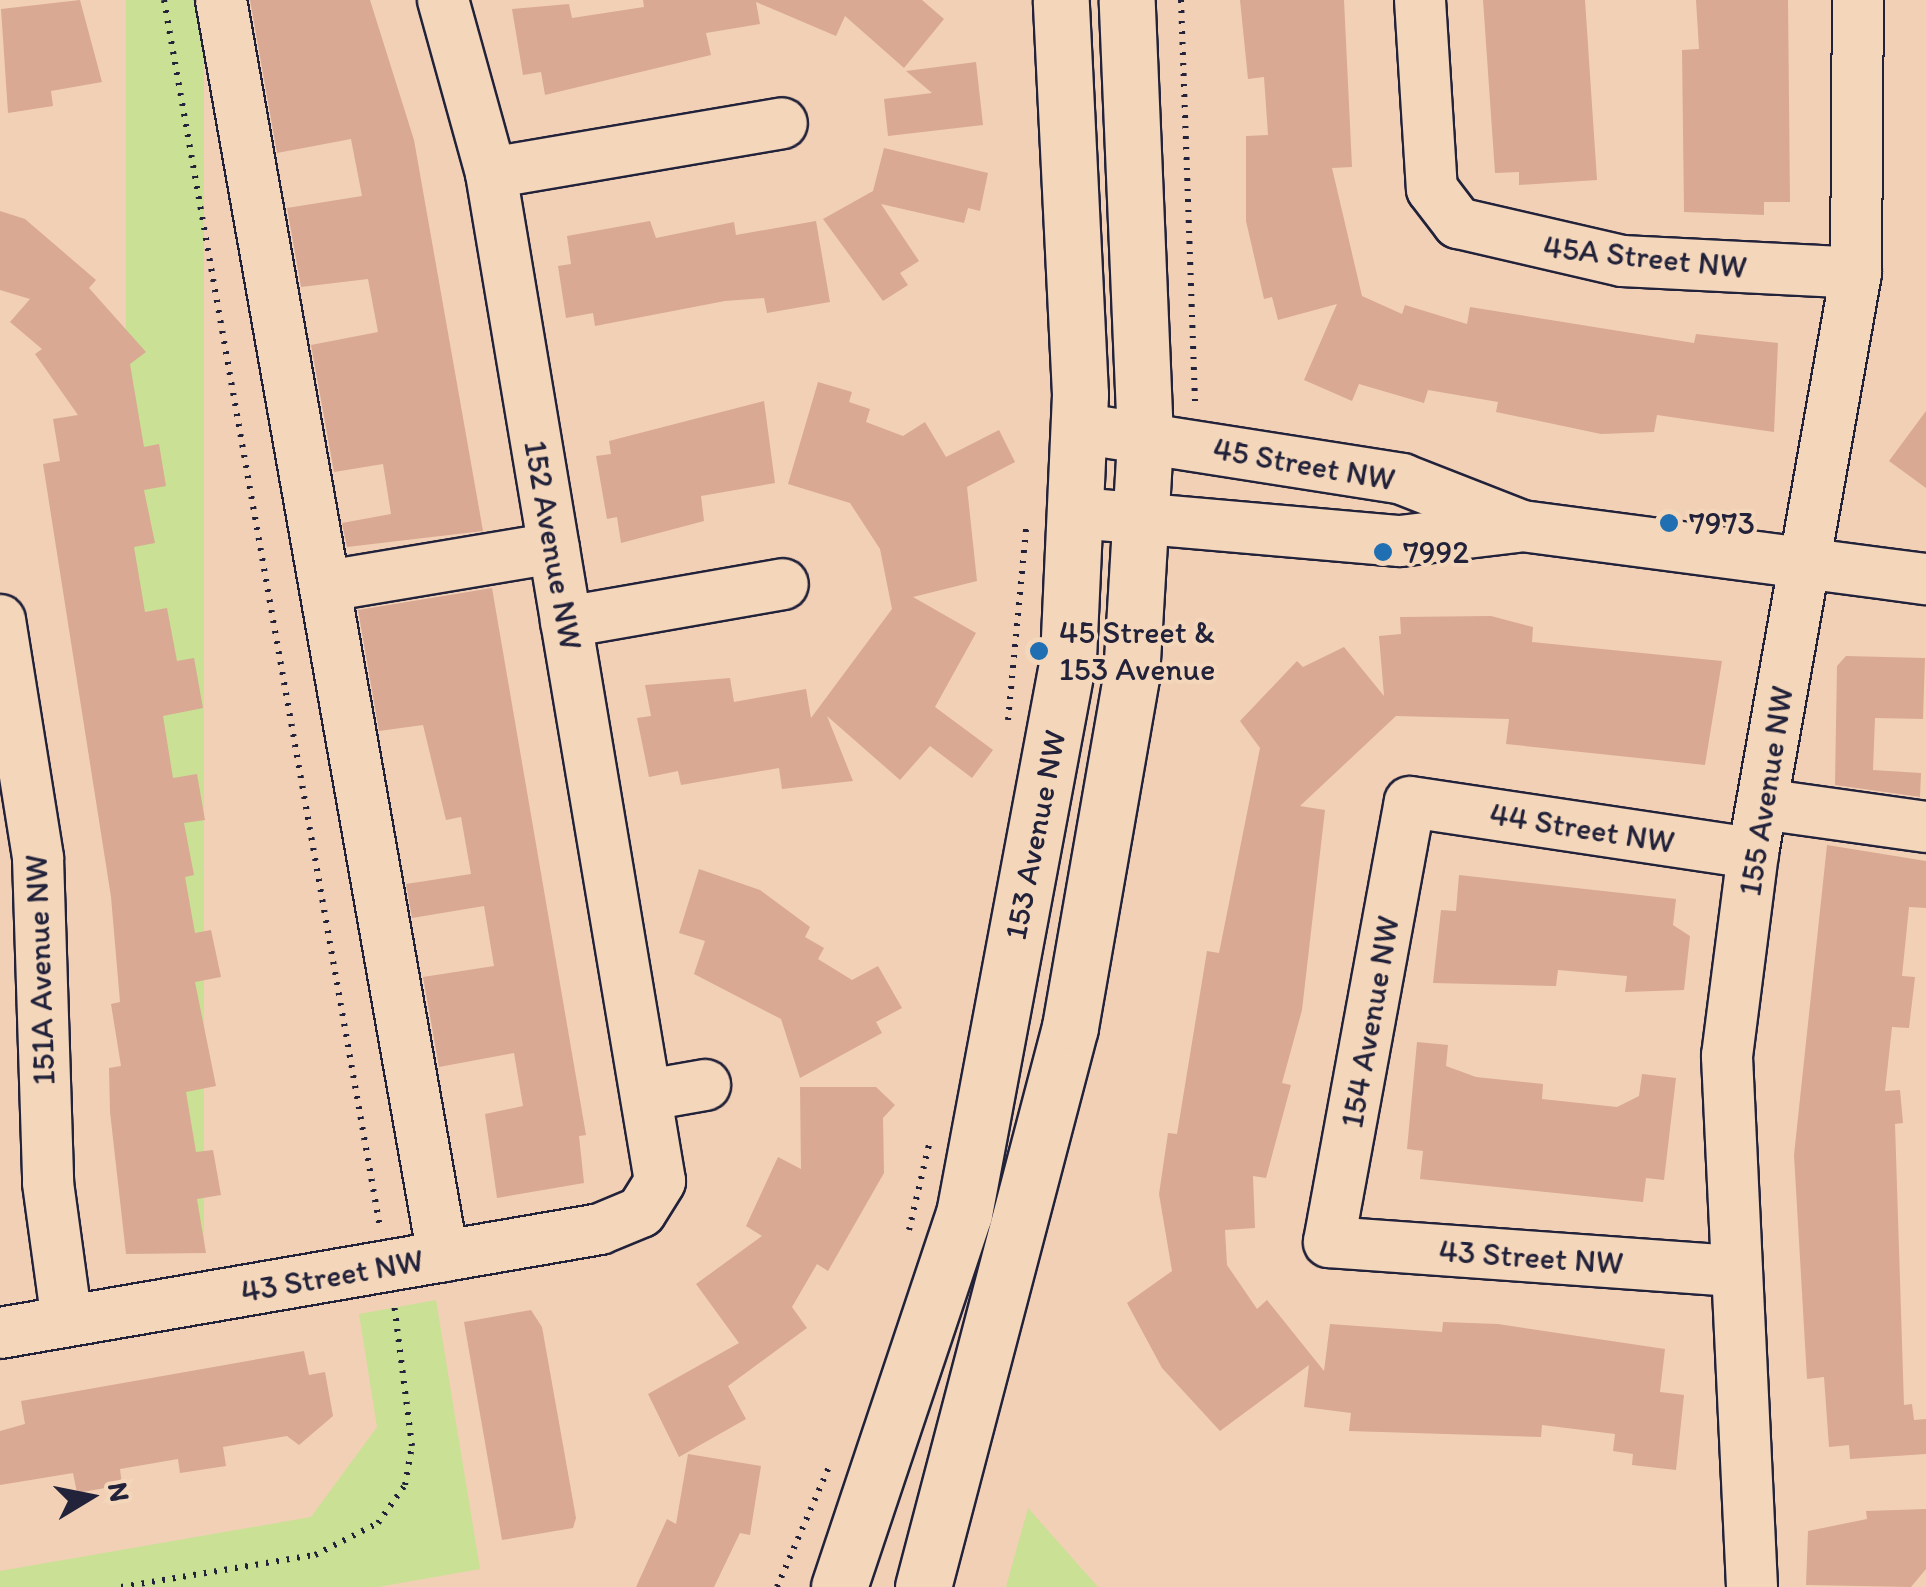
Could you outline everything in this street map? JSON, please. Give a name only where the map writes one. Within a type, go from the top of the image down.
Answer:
[{"type":"main road","name":"153 Avenue NW","points":[[839,1587],[964,1214],[1068,658],[1053,513],[1078,428],[1061,0]]},
{"type":"main road","name":"153 Avenue NW","points":[[923,1587],[1070,1026],[1109,829],[1146,518],[1127,0]]},
{"type":"street","points":[[221,0],[442,1257]]},
{"type":"street","name":"152 Avenue NW","points":[[443,0],[490,173],[660,1168],[654,1196]]},
{"type":"street","name":"45A Street NW","points":[[1420,0],[1428,166],[1443,210],[1490,237],[1622,261],[1856,273]]},
{"type":"street","name":"155 Avenue NW","points":[[1752,1587],[1733,1272],[1728,1056],[1753,854],[1856,273],[1858,0]]},
{"type":"street","points":[[490,173],[782,123]]},
{"type":"street","name":"45 Street NW","points":[[1078,428],[1402,479],[1522,526],[1804,569],[1926,578]]},
{"type":"street","name":"45 Street NW","points":[[1053,513],[1400,540],[1522,526]]},
{"type":"street","points":[[327,586],[554,548]]},
{"type":"street","points":[[566,622],[783,584]]},
{"type":"street","name":"151A Avenue NW","points":[[0,620],[38,858],[48,1168],[67,1321]]},
{"type":"street","name":"44 Street NW","points":[[1410,802],[1753,854]]},
{"type":"street","name":"154 Avenue NW","points":[[1329,1242],[1410,802]]},
{"type":"street","points":[[1762,804],[1926,827]]},
{"type":"street","points":[[648,1094],[705,1085]]},
{"type":"street","name":"43 Street NW","points":[[0,1333],[616,1225],[654,1196]]},
{"type":"street","name":"43 Street NW","points":[[1329,1242],[1733,1272]]},
{"type":"path","points":[[120,1587],[339,1548],[392,1508],[412,1429],[388,1267],[164,0]]},
{"type":"path","points":[[1006,740],[1053,513]]},
{"type":"path","points":[[908,1237],[934,1122]]},
{"type":"path","points":[[777,1587],[833,1458]]},
{"type":"green space","points":[[126,0],[204,0],[204,1249],[126,1249]]},
{"type":"green space","points":[[436,1300],[480,1569],[378,1587],[0,1587],[0,1571],[311,1517],[377,1427],[359,1314]]},
{"type":"green space","points":[[1028,1508],[1098,1587],[1006,1587]]},
{"type":"building","points":[[80,0],[102,82],[51,91],[53,106],[8,113],[1,9]]},
{"type":"building","points":[[250,0],[370,0],[414,140],[483,531],[347,547],[342,523],[391,514],[383,464],[334,472],[311,345],[378,332],[368,279],[301,287],[287,208],[362,196],[351,139],[277,153]]},
{"type":"building","points":[[643,0],[922,0],[944,19],[904,68],[845,16],[836,36],[756,2],[760,24],[706,33],[711,55],[545,95],[541,72],[523,75],[512,9],[569,4],[572,18],[644,7]]},
{"type":"building","points":[[1240,0],[1344,0],[1352,167],[1332,168],[1362,296],[1402,314],[1405,305],[1467,324],[1470,307],[1694,343],[1696,334],[1778,343],[1774,432],[1657,415],[1654,432],[1601,434],[1496,412],[1498,402],[1428,390],[1424,403],[1359,384],[1352,401],[1304,380],[1337,304],[1278,320],[1272,297],[1264,299],[1246,221],[1246,136],[1268,135],[1264,77],[1248,79]]},
{"type":"building","points":[[1483,0],[1585,0],[1597,180],[1519,185],[1519,172],[1495,173]]},
{"type":"building","points":[[1696,0],[1788,0],[1790,202],[1764,202],[1764,215],[1684,212],[1682,50],[1699,49]]},
{"type":"building","points":[[976,62],[983,125],[888,136],[884,99],[932,93],[906,71]]},
{"type":"building","points":[[884,148],[988,173],[980,211],[968,208],[964,223],[881,204],[919,261],[900,273],[908,285],[883,301],[823,219],[873,191]]},
{"type":"building","points":[[0,211],[25,219],[96,280],[89,288],[146,352],[130,364],[144,447],[159,444],[166,486],[144,490],[155,543],[134,547],[145,612],[167,608],[177,661],[194,658],[203,708],[163,716],[173,778],[197,774],[205,820],[184,823],[194,875],[185,877],[195,933],[211,930],[221,977],[195,982],[216,1086],[186,1092],[196,1152],[213,1150],[221,1195],[197,1199],[206,1253],[126,1254],[110,1112],[109,1068],[121,1066],[111,1004],[120,1002],[111,897],[43,464],[60,461],[53,419],[78,415],[35,354],[42,349],[10,322],[30,299],[0,290]]},
{"type":"building","points":[[650,221],[656,238],[734,222],[736,235],[816,221],[830,302],[767,313],[764,298],[725,301],[595,326],[593,313],[566,318],[558,266],[571,264],[567,236]]},
{"type":"building","points":[[818,382],[852,392],[849,402],[870,409],[866,422],[903,436],[925,422],[946,457],[999,430],[1015,462],[967,487],[977,581],[913,597],[976,633],[935,707],[993,750],[972,778],[930,746],[900,780],[827,716],[853,781],[782,789],[779,768],[681,785],[678,771],[649,777],[637,718],[651,716],[645,685],[730,678],[734,702],[806,689],[811,718],[892,609],[880,549],[850,503],[788,484]]},
{"type":"building","points":[[764,401],[775,483],[701,496],[704,521],[621,543],[617,517],[607,519],[596,456],[611,454],[609,441]]},
{"type":"building","points":[[1926,411],[1926,488],[1889,461]]},
{"type":"building","points":[[492,588],[586,1135],[579,1136],[584,1183],[497,1198],[485,1114],[523,1106],[514,1053],[439,1067],[423,977],[494,966],[484,906],[412,918],[406,884],[471,874],[461,817],[446,820],[423,725],[379,731],[358,610]]},
{"type":"building","points":[[1491,616],[1533,627],[1532,642],[1722,661],[1705,765],[1506,744],[1509,719],[1396,716],[1300,806],[1325,810],[1302,1010],[1282,1083],[1291,1085],[1266,1178],[1253,1176],[1255,1228],[1225,1230],[1227,1265],[1257,1309],[1267,1300],[1324,1371],[1330,1324],[1442,1332],[1443,1322],[1498,1324],[1665,1349],[1660,1392],[1684,1395],[1676,1470],[1632,1465],[1633,1454],[1613,1451],[1615,1434],[1542,1425],[1541,1437],[1349,1431],[1351,1413],[1304,1407],[1309,1365],[1220,1431],[1162,1368],[1127,1303],[1172,1271],[1159,1194],[1168,1133],[1177,1134],[1207,951],[1219,953],[1260,748],[1240,721],[1297,661],[1303,667],[1344,647],[1384,696],[1379,636],[1401,634],[1400,617]]},
{"type":"building","points":[[1846,656],[1925,658],[1923,719],[1875,718],[1873,770],[1921,773],[1920,797],[1835,785],[1837,666]]},
{"type":"building","points":[[1827,845],[1926,861],[1926,908],[1909,907],[1902,976],[1915,977],[1909,1028],[1892,1027],[1885,1091],[1900,1090],[1903,1123],[1895,1124],[1904,1405],[1912,1404],[1914,1420],[1926,1419],[1926,1454],[1850,1459],[1849,1445],[1829,1447],[1824,1377],[1807,1379],[1794,1155]]},
{"type":"building","points":[[699,869],[760,890],[810,927],[805,937],[824,948],[818,959],[852,980],[878,966],[902,1008],[876,1022],[882,1033],[800,1078],[781,1019],[694,974],[705,941],[679,933]]},
{"type":"building","points":[[1459,875],[1676,899],[1673,925],[1690,936],[1684,990],[1625,992],[1627,976],[1558,970],[1556,986],[1433,983],[1441,910],[1456,911]]},
{"type":"building","points":[[1417,1042],[1448,1045],[1446,1066],[1476,1077],[1543,1084],[1542,1099],[1617,1107],[1639,1096],[1642,1074],[1676,1078],[1664,1180],[1646,1178],[1643,1202],[1420,1179],[1423,1151],[1407,1149]]},
{"type":"building","points":[[800,1087],[876,1087],[895,1105],[883,1118],[884,1173],[828,1271],[817,1264],[792,1307],[807,1328],[728,1386],[746,1419],[679,1457],[648,1394],[739,1343],[696,1284],[762,1236],[746,1226],[778,1157],[801,1169]]},
{"type":"building","points":[[531,1310],[542,1327],[576,1518],[573,1528],[502,1540],[464,1322]]},
{"type":"building","points":[[304,1351],[309,1375],[325,1372],[333,1416],[299,1445],[287,1436],[223,1447],[226,1466],[180,1473],[178,1459],[120,1469],[122,1485],[77,1493],[73,1473],[0,1485],[0,1431],[25,1424],[21,1401]]},
{"type":"building","points":[[688,1454],[761,1466],[750,1535],[740,1533],[714,1587],[636,1587],[667,1519],[676,1524]]},
{"type":"building","points":[[1926,1509],[1926,1569],[1911,1587],[1806,1585],[1808,1531],[1867,1519],[1866,1511]]},
{"type":"place","name":"7973","points":[[1669,523]]},
{"type":"place","name":"7992","points":[[1383,552]]},
{"type":"place","name":"45 Street & 153 Avenue","points":[[1039,651]]}]
